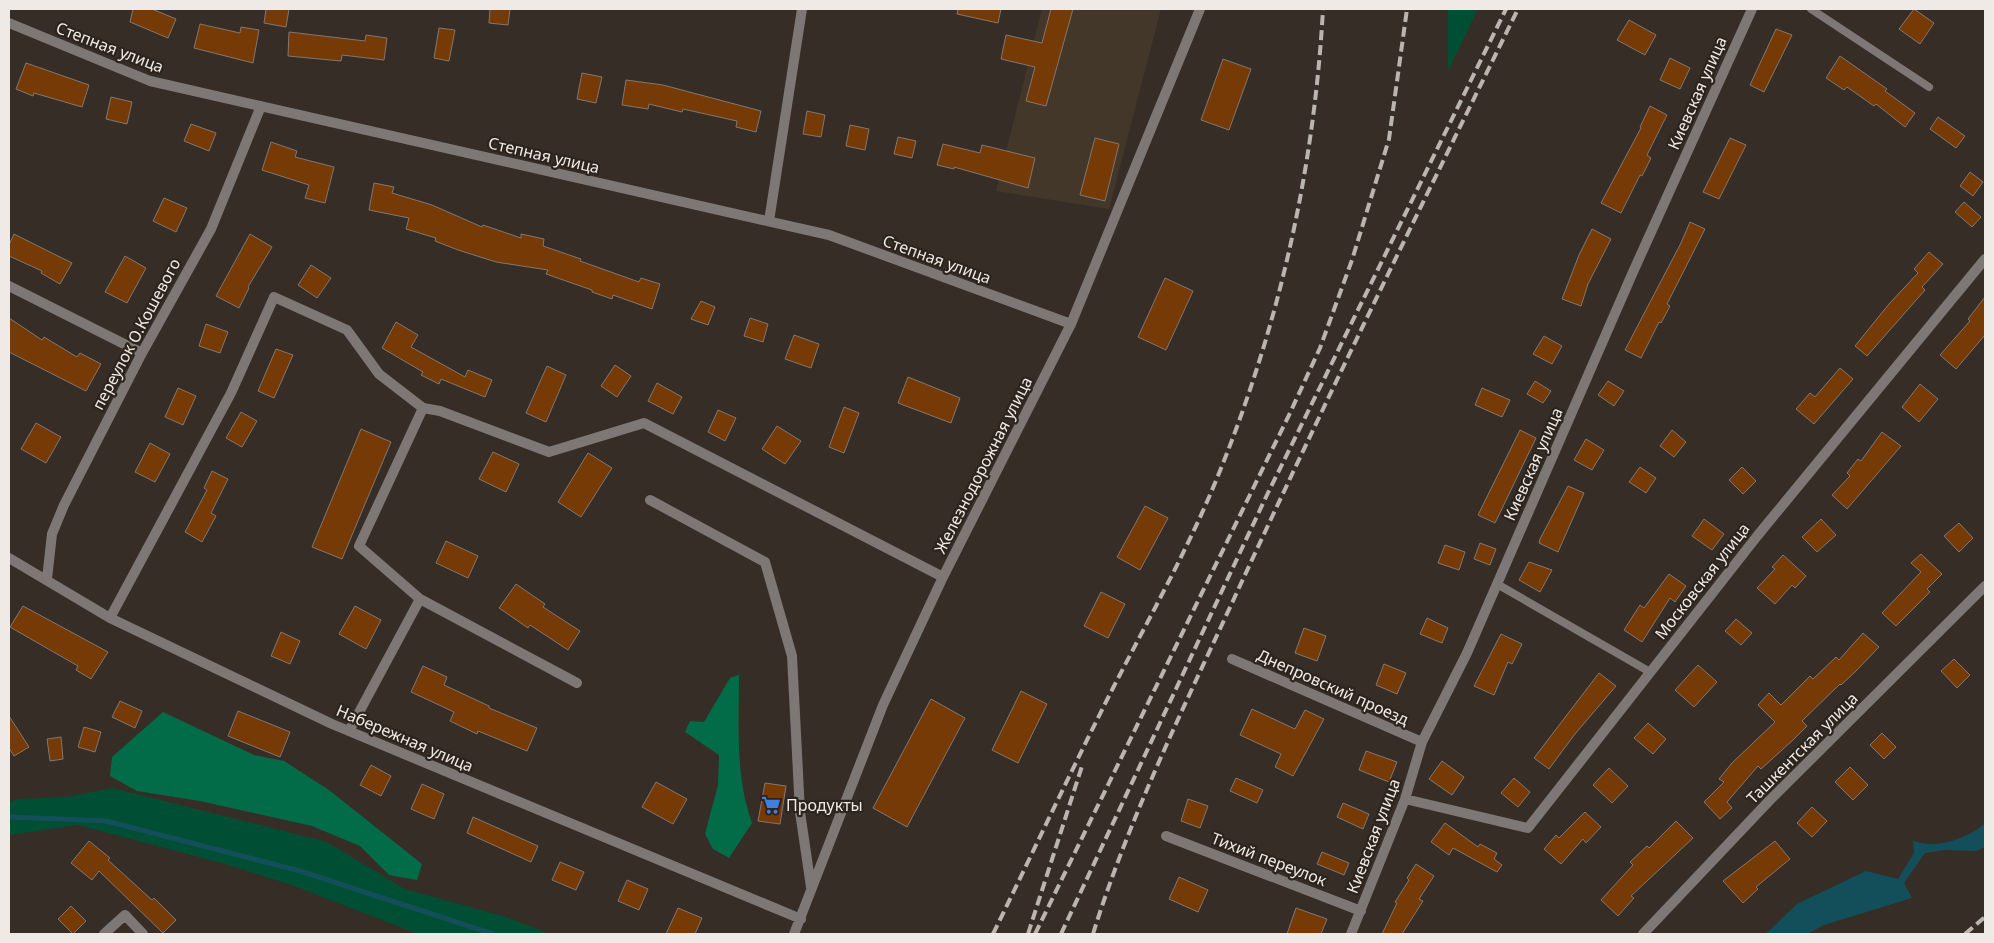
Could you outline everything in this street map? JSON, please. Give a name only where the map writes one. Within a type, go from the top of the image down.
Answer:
[{"type":"street","points":[[769,221],[802,9]]},
{"type":"street","name":"Железнодорожная улица","points":[[794,934],[883,705],[943,577],[1071,324],[1200,9]]},
{"type":"street","name":"Киевская улица","points":[[1351,934],[1405,799],[1422,742],[1468,653],[1633,272],[1752,9]]},
{"type":"street","name":"Степная улица","points":[[9,23],[150,81],[829,235],[1071,324]]},
{"type":"street","name":"переулок О.Кошевого","points":[[47,579],[52,534],[64,505],[142,353],[211,229],[261,106]]},
{"type":"street","name":"Московская улица","points":[[1405,799],[1528,828],[1758,535],[1985,259]]},
{"type":"street","points":[[9,286],[142,353]]},
{"type":"street","points":[[110,618],[231,393],[274,297],[347,330],[379,374],[422,408],[440,411],[548,452],[644,423],[943,577]]},
{"type":"street","points":[[422,408],[359,546],[420,599],[577,683]]},
{"type":"street","points":[[650,500],[765,562],[792,656],[800,812],[811,888]]},
{"type":"street","name":"Набережная улица","points":[[9,558],[110,618],[349,732],[801,920]]},
{"type":"street","name":"Ташкентская улица","points":[[1643,934],[1769,801],[1985,586]]},
{"type":"street","points":[[349,732],[420,599]]},
{"type":"street","name":"Днепровский проезд","points":[[1232,659],[1422,742]]},
{"type":"street","name":"Тихий переулок","points":[[1166,836],[1361,911]]},
{"type":"street","points":[[104,934],[125,915],[143,934]]},
{"type":"lane","points":[[1811,9],[1929,87]]},
{"type":"lane","points":[[1497,584],[1650,672]]},
{"type":"shaded area","points":[[1042,9],[1161,9],[1109,209],[996,191]]},
{"type":"green space","points":[[1448,9],[1478,9],[1448,71]]},
{"type":"green space","points":[[739,675],[740,769],[752,823],[729,858],[713,849],[705,834],[718,785],[719,755],[685,732],[690,721],[704,722],[730,678]]},
{"type":"green space","points":[[163,712],[254,755],[284,761],[329,790],[422,864],[417,880],[389,875],[360,846],[312,826],[200,801],[137,791],[110,776],[112,757]]},
{"type":"green space","points":[[113,788],[327,842],[405,889],[506,917],[550,934],[418,934],[294,886],[232,866],[78,825],[9,835],[9,802],[18,799],[67,797]]},
{"type":"water","points":[[1985,823],[1985,847],[1976,851],[1945,850],[1925,853],[1904,883],[1912,898],[1824,925],[1807,934],[1762,934],[1768,932],[1797,904],[1866,871],[1898,879],[1914,853],[1913,841],[1929,844],[1944,843],[1967,835]]},
{"type":"building","points":[[133,9],[152,9],[176,19],[168,38],[130,22]]},
{"type":"building","points":[[266,9],[289,9],[286,27],[264,23]]},
{"type":"building","points":[[490,9],[510,9],[508,25],[489,23]]},
{"type":"building","points":[[958,9],[1001,9],[998,23],[957,14]]},
{"type":"building","points":[[1051,9],[1073,9],[1046,106],[1026,101],[1035,67],[1001,59],[1006,35],[1042,43]]},
{"type":"building","points":[[1914,9],[1934,23],[1920,44],[1899,29]]},
{"type":"building","points":[[1629,20],[1656,35],[1645,55],[1617,40]]},
{"type":"building","points":[[200,24],[240,33],[241,27],[259,30],[253,63],[194,48]]},
{"type":"building","points":[[439,28],[455,30],[449,61],[434,58]]},
{"type":"building","points":[[1776,29],[1792,35],[1764,92],[1750,85]]},
{"type":"building","points":[[289,32],[365,41],[366,35],[387,38],[384,60],[342,55],[341,61],[288,56]]},
{"type":"building","points":[[1840,56],[1887,89],[1885,91],[1915,113],[1905,127],[1876,104],[1874,106],[1847,87],[1844,90],[1826,78]]},
{"type":"building","points":[[1670,58],[1690,68],[1680,89],[1660,80]]},
{"type":"building","points":[[1223,59],[1251,69],[1229,130],[1201,120]]},
{"type":"building","points":[[26,63],[89,85],[82,107],[34,93],[33,96],[16,89]]},
{"type":"building","points":[[582,73],[602,77],[596,103],[577,99]]},
{"type":"building","points":[[626,80],[663,85],[761,111],[756,132],[736,127],[737,121],[683,109],[682,112],[649,104],[648,109],[622,105]]},
{"type":"building","points":[[111,97],[132,102],[127,124],[106,119]]},
{"type":"building","points":[[1650,106],[1667,115],[1647,155],[1651,158],[1642,176],[1640,175],[1621,213],[1601,203],[1641,128]]},
{"type":"building","points":[[807,111],[825,115],[821,137],[803,134]]},
{"type":"building","points":[[1938,117],[1965,136],[1956,148],[1930,129]]},
{"type":"building","points":[[191,124],[216,133],[209,151],[184,141]]},
{"type":"building","points":[[850,125],[869,129],[865,150],[846,146]]},
{"type":"building","points":[[898,137],[916,141],[912,158],[894,154]]},
{"type":"building","points":[[1095,138],[1119,144],[1105,201],[1080,195]]},
{"type":"building","points":[[1730,138],[1746,145],[1719,199],[1703,192]]},
{"type":"building","points":[[271,142],[297,151],[295,157],[334,167],[325,203],[305,198],[309,185],[262,170]]},
{"type":"building","points":[[943,144],[980,153],[982,145],[1035,158],[1028,188],[954,167],[954,169],[937,165]]},
{"type":"building","points":[[1970,172],[1983,182],[1973,196],[1960,186]]},
{"type":"building","points":[[374,183],[394,187],[392,193],[432,205],[482,227],[483,225],[521,238],[521,234],[544,239],[543,246],[581,259],[580,261],[639,282],[641,278],[660,284],[652,309],[613,295],[612,299],[592,292],[592,290],[546,274],[548,270],[496,262],[435,241],[436,238],[406,229],[409,218],[369,210]]},
{"type":"building","points":[[164,198],[187,208],[176,232],[153,221]]},
{"type":"building","points":[[1964,202],[1981,217],[1972,227],[1955,212]]},
{"type":"building","points":[[1690,222],[1705,229],[1667,304],[1670,306],[1661,323],[1659,322],[1641,358],[1625,350]]},
{"type":"building","points":[[1592,229],[1611,239],[1588,284],[1581,306],[1562,299],[1579,255]]},
{"type":"building","points":[[14,234],[72,263],[60,284],[41,273],[42,271],[9,256],[9,245]]},
{"type":"building","points":[[250,234],[272,247],[248,287],[239,308],[216,296]]},
{"type":"building","points":[[1929,252],[1943,264],[1922,287],[1925,290],[1867,356],[1855,346],[1889,304],[1918,273],[1914,269]]},
{"type":"building","points":[[125,256],[146,268],[127,303],[105,292]]},
{"type":"building","points":[[311,265],[331,278],[317,298],[298,285]]},
{"type":"building","points":[[1165,278],[1193,291],[1166,350],[1138,337]]},
{"type":"building","points":[[1985,297],[1985,335],[1956,369],[1940,355],[1970,321],[1968,319]]},
{"type":"building","points":[[701,301],[715,307],[708,325],[691,319]]},
{"type":"building","points":[[9,318],[42,340],[44,337],[77,357],[80,353],[101,364],[86,391],[9,352]]},
{"type":"building","points":[[750,318],[768,324],[763,342],[744,336]]},
{"type":"building","points":[[396,322],[418,335],[411,347],[465,377],[468,370],[492,380],[485,397],[441,379],[439,384],[421,375],[423,372],[382,348]]},
{"type":"building","points":[[206,324],[228,332],[220,353],[199,346]]},
{"type":"building","points":[[794,335],[819,344],[811,368],[785,359]]},
{"type":"building","points":[[1544,336],[1562,346],[1552,364],[1533,354]]},
{"type":"building","points":[[276,349],[293,355],[274,398],[258,391]]},
{"type":"building","points":[[615,365],[631,376],[617,397],[601,386]]},
{"type":"building","points":[[547,366],[566,375],[546,422],[526,413]]},
{"type":"building","points":[[1840,368],[1853,379],[1814,424],[1796,409],[1810,393],[1815,397]]},
{"type":"building","points":[[908,377],[960,398],[951,423],[898,403]]},
{"type":"building","points":[[1535,381],[1551,391],[1543,403],[1527,394]]},
{"type":"building","points":[[1608,381],[1624,391],[1614,406],[1598,395]]},
{"type":"building","points":[[657,383],[682,397],[673,414],[648,401]]},
{"type":"building","points":[[1920,384],[1938,399],[1919,422],[1902,407]]},
{"type":"building","points":[[178,388],[196,396],[183,425],[165,417]]},
{"type":"building","points":[[1482,388],[1510,400],[1502,417],[1475,405]]},
{"type":"building","points":[[844,407],[859,413],[844,453],[829,447]]},
{"type":"building","points":[[718,410],[736,418],[725,441],[708,432]]},
{"type":"building","points":[[241,412],[257,421],[242,447],[226,438]]},
{"type":"building","points":[[36,423],[61,437],[46,463],[21,449]]},
{"type":"building","points":[[777,426],[801,441],[785,464],[762,449]]},
{"type":"building","points":[[361,429],[391,442],[342,559],[312,547]]},
{"type":"building","points":[[1520,430],[1536,438],[1495,523],[1478,515]]},
{"type":"building","points":[[1672,430],[1686,442],[1674,457],[1660,446]]},
{"type":"building","points":[[1882,432],[1901,446],[1847,509],[1832,495],[1850,476],[1847,473],[1858,459],[1861,461]]},
{"type":"building","points":[[1586,439],[1604,450],[1592,470],[1574,460]]},
{"type":"building","points":[[150,443],[170,454],[155,482],[135,472]]},
{"type":"building","points":[[493,452],[519,464],[506,492],[479,479]]},
{"type":"building","points":[[588,453],[612,468],[581,517],[558,502]]},
{"type":"building","points":[[1640,467],[1656,478],[1646,493],[1629,482]]},
{"type":"building","points":[[1742,467],[1756,481],[1743,494],[1729,480]]},
{"type":"building","points":[[212,471],[228,479],[211,513],[216,516],[202,542],[185,532],[207,490],[204,488]]},
{"type":"building","points":[[1568,486],[1584,493],[1558,552],[1539,543]]},
{"type":"building","points":[[1145,506],[1168,518],[1140,570],[1117,557]]},
{"type":"building","points":[[1704,519],[1724,534],[1712,550],[1692,536]]},
{"type":"building","points":[[1821,519],[1836,535],[1817,552],[1802,537]]},
{"type":"building","points":[[1959,523],[1973,538],[1959,552],[1944,536]]},
{"type":"building","points":[[446,541],[478,556],[468,578],[436,563]]},
{"type":"building","points":[[1480,543],[1496,549],[1490,565],[1474,559]]},
{"type":"building","points":[[1445,545],[1465,552],[1459,570],[1438,563]]},
{"type":"building","points":[[1921,554],[1942,574],[1927,589],[1930,592],[1896,626],[1882,613],[1921,572],[1911,563]]},
{"type":"building","points":[[1783,555],[1806,576],[1795,588],[1792,585],[1775,604],[1757,588],[1775,569],[1772,567]]},
{"type":"building","points":[[1529,562],[1552,570],[1540,592],[1519,580]]},
{"type":"building","points":[[1669,574],[1686,586],[1675,602],[1670,598],[1642,642],[1624,630],[1640,605],[1644,608]]},
{"type":"building","points":[[516,584],[545,604],[543,607],[580,631],[568,650],[530,625],[528,628],[499,608]]},
{"type":"building","points":[[1101,592],[1125,604],[1108,638],[1084,626]]},
{"type":"building","points":[[23,606],[108,652],[91,679],[76,670],[78,666],[10,627]]},
{"type":"building","points":[[355,606],[381,620],[366,649],[339,634]]},
{"type":"building","points":[[1427,618],[1448,628],[1442,643],[1420,634]]},
{"type":"building","points":[[1736,619],[1752,633],[1741,645],[1725,631]]},
{"type":"building","points":[[1304,628],[1326,636],[1317,661],[1295,653]]},
{"type":"building","points":[[281,632],[300,641],[290,664],[271,656]]},
{"type":"building","points":[[1863,633],[1879,647],[1802,721],[1807,726],[1793,740],[1761,769],[1758,766],[1727,802],[1732,808],[1720,819],[1704,802],[1724,782],[1719,779],[1732,763],[1775,722],[1758,705],[1769,693],[1781,705],[1810,676],[1813,679],[1836,657],[1839,660]]},
{"type":"building","points":[[1501,634],[1522,644],[1512,664],[1508,662],[1494,695],[1474,686]]},
{"type":"building","points":[[1954,659],[1970,675],[1957,688],[1941,671]]},
{"type":"building","points":[[1384,664],[1406,673],[1397,694],[1376,685]]},
{"type":"building","points":[[1698,665],[1717,682],[1694,707],[1675,690]]},
{"type":"building","points":[[423,666],[447,677],[444,685],[489,706],[489,708],[537,728],[527,751],[478,731],[477,734],[450,721],[454,712],[411,692]]},
{"type":"building","points":[[1599,673],[1616,686],[1575,734],[1549,769],[1534,758]]},
{"type":"building","points":[[1021,691],[1047,704],[1018,763],[992,750]]},
{"type":"building","points":[[931,699],[965,718],[907,827],[873,808]]},
{"type":"building","points":[[120,701],[142,711],[135,728],[112,717]]},
{"type":"building","points":[[1252,709],[1295,729],[1305,710],[1324,719],[1293,776],[1275,767],[1281,754],[1240,735]]},
{"type":"building","points":[[238,711],[290,732],[280,757],[228,736]]},
{"type":"building","points":[[9,716],[29,747],[14,756],[9,748]]},
{"type":"building","points":[[1648,723],[1666,739],[1653,754],[1634,738]]},
{"type":"building","points":[[84,727],[101,732],[95,752],[78,747]]},
{"type":"building","points":[[1882,733],[1896,747],[1884,759],[1870,745]]},
{"type":"building","points":[[61,737],[63,759],[50,761],[47,739]]},
{"type":"building","points":[[1366,751],[1397,762],[1389,782],[1359,770]]},
{"type":"building","points":[[1442,761],[1464,777],[1452,795],[1429,779]]},
{"type":"building","points":[[371,765],[391,776],[381,796],[360,785]]},
{"type":"building","points":[[1850,767],[1868,785],[1853,800],[1835,782]]},
{"type":"building","points":[[1609,768],[1628,786],[1612,803],[1593,785]]},
{"type":"building","points":[[1236,778],[1263,790],[1257,803],[1230,791]]},
{"type":"building","points":[[1514,778],[1530,792],[1518,807],[1501,793]]},
{"type":"building","points":[[656,782],[687,799],[673,824],[642,807]]},
{"type":"building","points":[[765,783],[786,786],[780,824],[758,821]]},
{"type":"building","points":[[422,784],[444,794],[434,819],[411,809]]},
{"type":"building","points":[[1188,799],[1208,806],[1200,828],[1181,821]]},
{"type":"building","points":[[1343,803],[1369,814],[1363,829],[1337,817]]},
{"type":"building","points":[[1812,807],[1827,821],[1812,837],[1797,823]]},
{"type":"building","points":[[1585,812],[1601,827],[1586,843],[1583,839],[1561,864],[1544,849],[1556,835],[1559,838]]},
{"type":"building","points":[[473,817],[538,846],[531,862],[467,833]]},
{"type":"building","points":[[1676,821],[1693,838],[1631,896],[1634,898],[1618,916],[1601,900],[1633,865],[1630,862],[1647,846],[1649,848]]},
{"type":"building","points":[[1445,823],[1478,847],[1480,844],[1497,853],[1494,859],[1502,865],[1497,872],[1453,848],[1449,855],[1431,842]]},
{"type":"building","points":[[89,841],[110,858],[108,860],[152,900],[154,898],[176,920],[163,933],[99,871],[92,880],[71,863]]},
{"type":"building","points":[[1775,841],[1790,859],[1756,887],[1758,889],[1743,903],[1723,881]]},
{"type":"building","points":[[1322,852],[1349,863],[1344,875],[1317,864]]},
{"type":"building","points":[[560,862],[584,872],[576,890],[552,880]]},
{"type":"building","points":[[1416,864],[1434,876],[1419,899],[1423,901],[1402,934],[1382,934],[1397,903],[1395,902],[1409,880],[1407,878]]},
{"type":"building","points":[[1179,877],[1208,890],[1198,912],[1169,899]]},
{"type":"building","points":[[627,880],[648,889],[639,910],[618,901]]},
{"type":"building","points":[[71,906],[86,921],[73,934],[58,919]]},
{"type":"building","points":[[678,908],[702,918],[695,934],[666,934]]},
{"type":"building","points":[[1296,908],[1327,919],[1321,934],[1287,934]]},
{"type":"waterway","points":[[9,817],[106,821],[300,871],[493,934]]},
{"type":"railway","points":[[993,934],[1098,718],[1192,535],[1237,426],[1257,368],[1289,250],[1311,130],[1323,9]]},
{"type":"railway","points":[[1035,934],[1320,348],[1352,260],[1389,139],[1407,9]]},
{"type":"railway","points":[[1061,934],[1266,497],[1506,9]]},
{"type":"railway","points":[[1093,934],[1141,803],[1179,717],[1341,371],[1518,9]]},
{"type":"railway","points":[[1028,934],[1083,763]]},
{"type":"railway","points":[[1965,934],[1985,917]]},
{"type":"place","name":"Продукты","points":[[771,805]]}]
